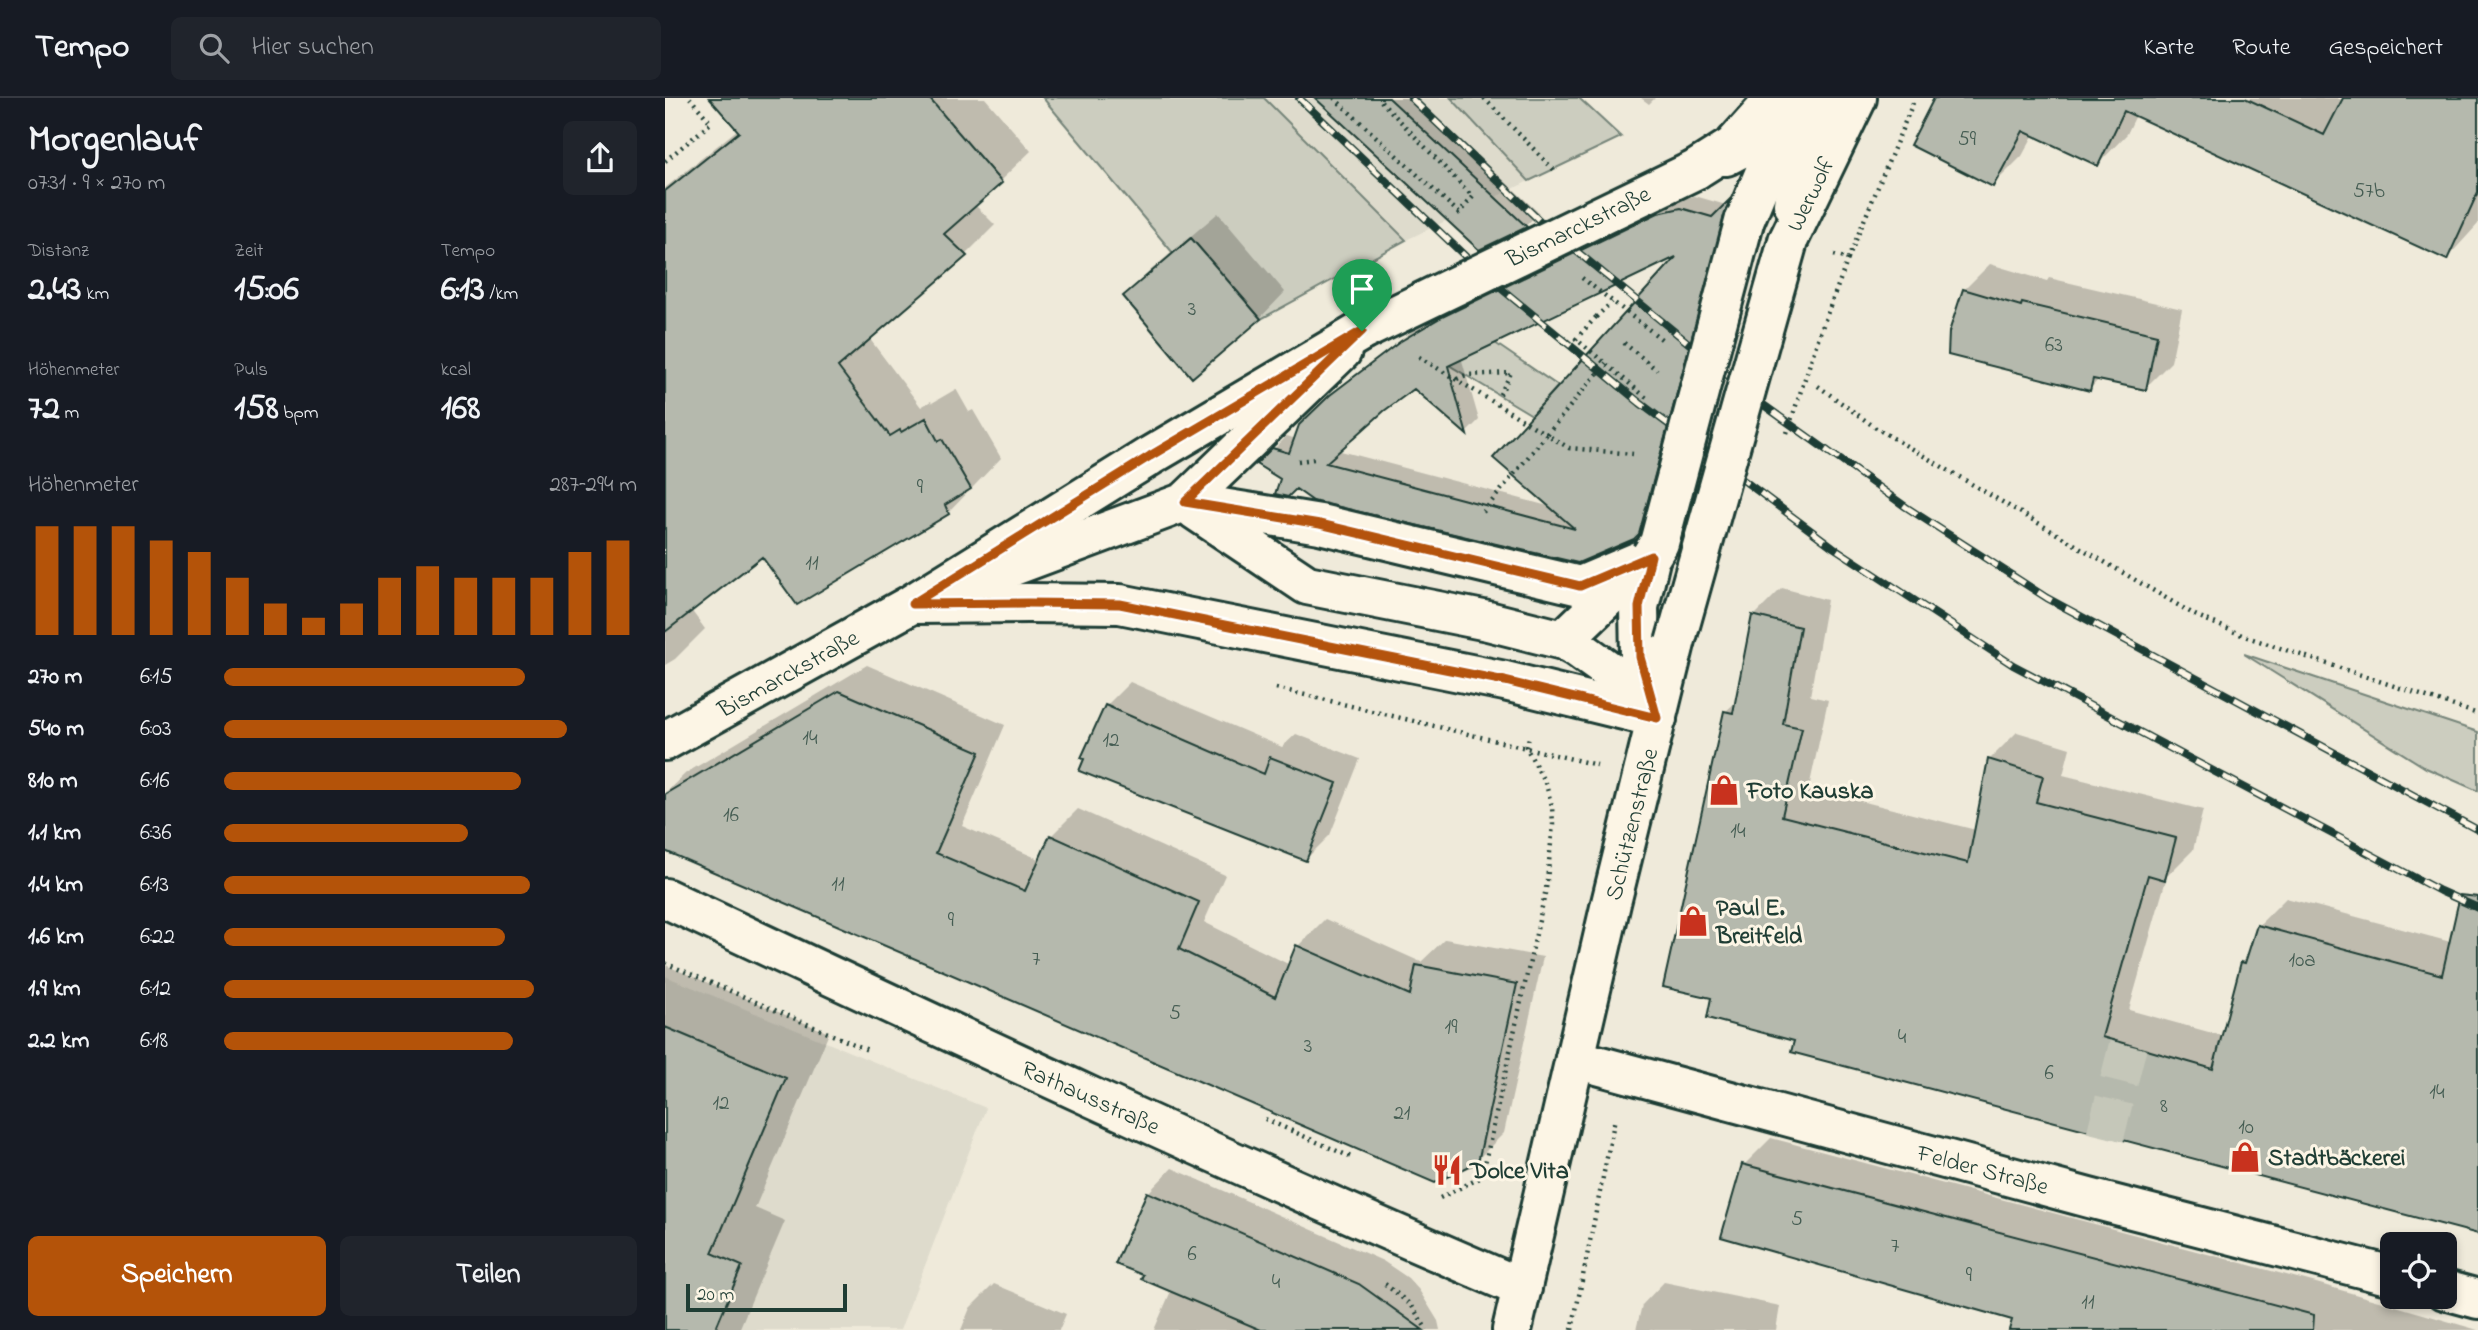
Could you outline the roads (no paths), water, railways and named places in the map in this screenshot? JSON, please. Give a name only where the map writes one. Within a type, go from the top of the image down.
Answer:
[{"type":"main road","name":"Werwolf","points":[[1788,241],[1857,98]]},
{"type":"main road","name":"Werwolf","points":[[1788,241],[1802,105]]},
{"type":"main road","name":"Bismarckstraße","points":[[665,741],[912,604],[1150,456],[1362,331],[1695,170],[1802,105]]},
{"type":"main road","points":[[1563,640],[1651,556],[1659,543],[1744,222],[1802,105]]},
{"type":"main road","name":"Schützenstraße","points":[[1512,1330],[1675,643],[1788,241]]},
{"type":"main road","name":"Bismarckstraße","points":[[1185,502],[1362,331]]},
{"type":"main road","points":[[912,604],[1185,502],[1320,524],[1580,586],[1651,556]]},
{"type":"main road","points":[[1185,502],[1307,585],[1488,621],[1563,640],[1608,670],[1657,718]]},
{"type":"main road","points":[[1651,556],[1639,607],[1640,657],[1657,718]]},
{"type":"main road","name":"Bismarckstraße","points":[[912,604],[1120,604],[1543,690],[1657,718]]},
{"type":"main road","name":"Rathausstraße","points":[[665,898],[1045,1077],[1373,1225],[1522,1288]]},
{"type":"main road","name":"Felder Straße","points":[[1575,1059],[2089,1198],[2380,1273]]},
{"type":"main road","points":[[2457,1293],[2478,1299]]},
{"type":"tunnel","points":[[2105,1137],[2128,1045]]},
{"type":"railway","points":[[1299,98],[1486,276],[1640,403],[1833,547],[2013,665],[2440,891],[2478,908]]},
{"type":"railway","points":[[1411,98],[1541,222],[1765,406],[1906,507],[2047,598],[2478,830]]},
{"type":"place","name":"Foto Kauska","points":[[1724,790]]},
{"type":"place","name":"Paul E. Breitfeld","points":[[1693,921]]},
{"type":"place","name":"Stadtbäckerei","points":[[2245,1157]]},
{"type":"place","name":"Dolce Vita","points":[[1447,1170]]}]
